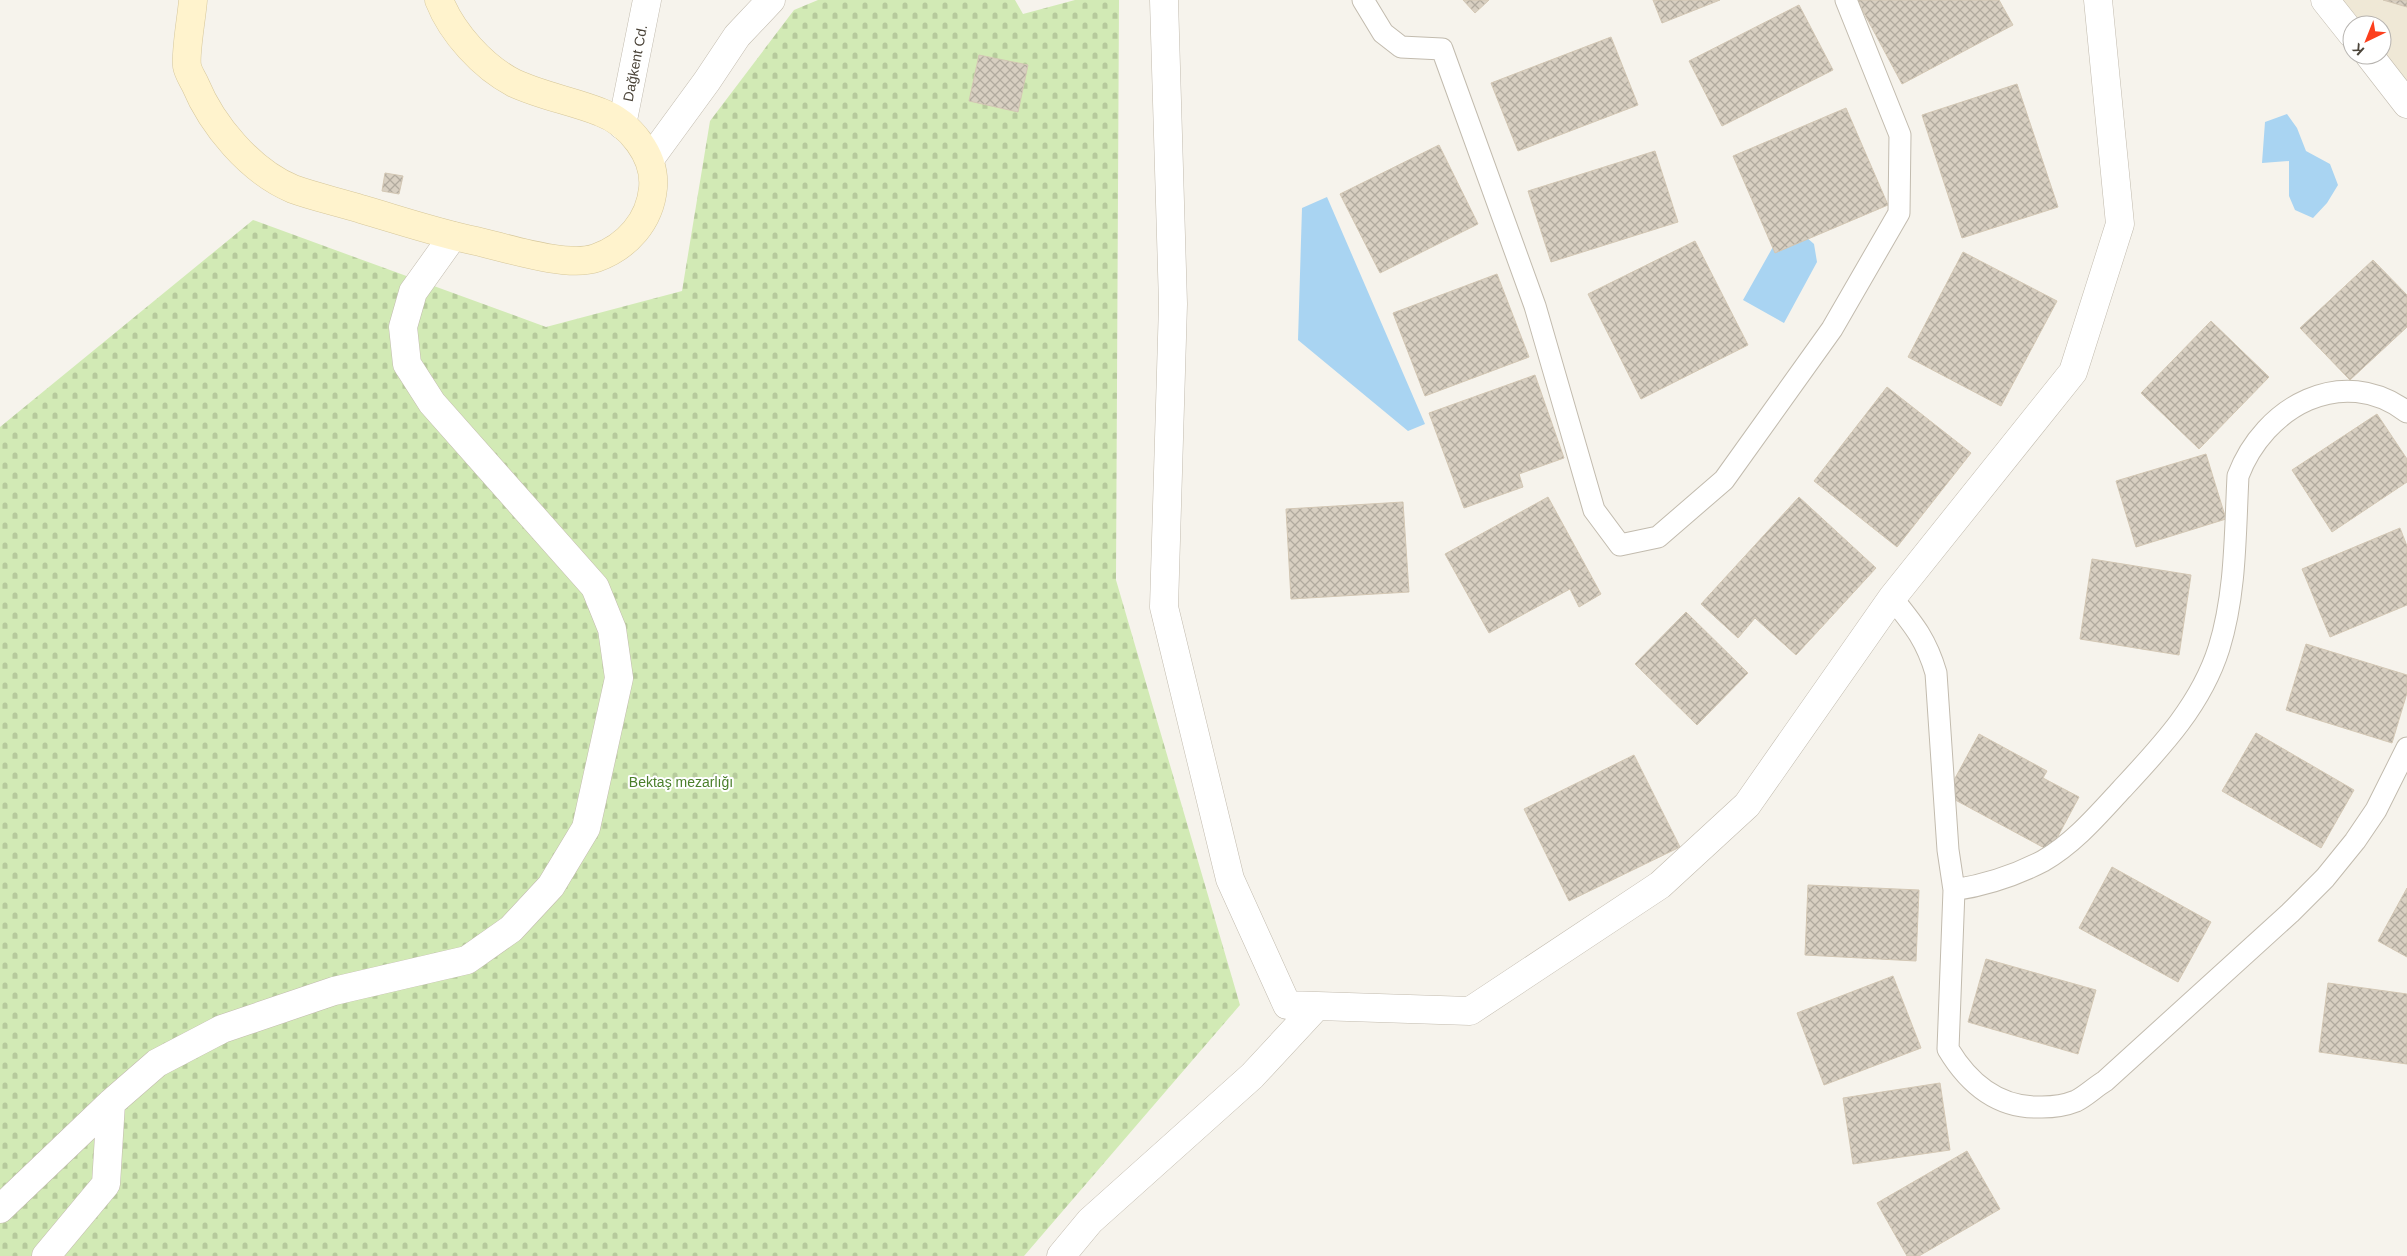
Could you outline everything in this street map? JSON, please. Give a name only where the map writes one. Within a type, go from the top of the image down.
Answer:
[{"type":"street","points":[[193,0],[187,66],[202,101],[223,133],[252,163],[292,188],[453,236],[572,262],[596,258],[619,247],[638,230],[650,206],[653,186],[650,159],[638,141],[622,125],[602,112],[513,82],[485,63],[458,33],[439,0]]},
{"type":"street","name":"Dağkent Cd.","points":[[622,125],[647,0]]},
{"type":"street","points":[[650,159],[737,36],[771,0]]},
{"type":"street","points":[[1164,0],[1173,304],[1164,607],[1230,879],[1287,1005],[1470,1011],[1660,885],[1746,805],[1892,598],[2073,372],[2120,224],[2098,0]]},
{"type":"street","points":[[2325,0],[2342,21]]},
{"type":"street","points":[[2377,65],[2407,104]]},
{"type":"street","points":[[0,1209],[111,1103],[157,1063],[222,1029],[334,991],[467,960],[511,929],[551,886],[586,828],[619,678],[612,629],[595,587],[432,403],[407,364],[402,327],[413,292],[453,236]]},
{"type":"street","points":[[1061,1256],[1090,1221],[1252,1076],[1318,1006]]},
{"type":"street","points":[[46,1256],[106,1184],[111,1103]]},
{"type":"lane","points":[[1363,0],[1383,33],[1401,47],[1442,49],[1535,306],[1594,510],[1620,545],[1658,537],[1724,480],[1832,329],[1899,213],[1900,135],[1846,0]]},
{"type":"lane","points":[[1954,890],[1985,885],[2016,874],[2044,860],[2073,840],[2167,741],[2190,710],[2208,677],[2226,623],[2231,594],[2238,476],[2249,452],[2265,429],[2297,405],[2331,393],[2347,391],[2362,391],[2379,395],[2407,412]]},
{"type":"lane","points":[[1892,598],[1921,636],[1929,650],[1936,673],[1936,705],[1948,850],[1954,890],[1948,1049],[1972,1082],[1989,1094],[2007,1103],[2030,1108],[2053,1107],[2076,1101],[2105,1081],[2290,913],[2325,878],[2355,841],[2376,810],[2407,748]]},
{"type":"shaded area","points":[[2332,0],[2407,0],[2407,92],[2389,65],[2392,65],[2392,15],[2344,15]]},
{"type":"green space","name":"Bektaş mezarlığı","points":[[818,0],[1015,0],[1023,14],[1075,0],[1119,0],[1116,580],[1240,1005],[1024,1256],[0,1256],[0,427],[253,220],[546,327],[682,291],[710,121],[794,10]]},
{"type":"water","points":[[2287,114],[2297,128],[2306,151],[2330,164],[2338,185],[2327,203],[2313,218],[2295,210],[2289,196],[2289,161],[2262,163],[2265,122]]},
{"type":"water","points":[[1327,197],[1425,424],[1408,431],[1298,340],[1302,208]]},
{"type":"water","points":[[1805,236],[1814,244],[1817,262],[1784,323],[1743,300],[1774,245]]},
{"type":"building","points":[[1463,0],[1489,0],[1475,13]]},
{"type":"building","points":[[1653,0],[1720,0],[1662,23]]},
{"type":"building","points":[[1857,0],[1999,0],[2013,25],[1902,84]]},
{"type":"building","points":[[2383,0],[2407,0],[2407,7]]},
{"type":"building","points":[[1799,5],[1833,70],[1722,126],[1689,61]]},
{"type":"building","points":[[1611,37],[1638,105],[1518,151],[1491,83]]},
{"type":"building","points":[[979,55],[1028,65],[1018,112],[969,101]]},
{"type":"building","points":[[2017,84],[2058,207],[1962,238],[1922,115]]},
{"type":"building","points":[[1846,108],[1888,205],[1775,253],[1733,156]]},
{"type":"building","points":[[1439,145],[1478,224],[1380,273],[1340,194]]},
{"type":"building","points":[[1655,151],[1678,222],[1551,262],[1528,191]]},
{"type":"building","points":[[385,173],[403,176],[399,194],[382,191]]},
{"type":"building","points":[[1695,241],[1748,345],[1641,399],[1588,294]]},
{"type":"building","points":[[1963,252],[2057,301],[2001,406],[1908,357]]},
{"type":"building","points":[[2373,260],[2407,295],[2407,327],[2350,380],[2300,328]]},
{"type":"building","points":[[1497,274],[1529,357],[1425,396],[1393,313]]},
{"type":"building","points":[[2211,321],[2269,377],[2199,449],[2141,393]]},
{"type":"building","points":[[1535,375],[1564,458],[1519,474],[1523,487],[1464,508],[1429,413]]},
{"type":"building","points":[[1887,387],[1971,453],[1897,547],[1814,481]]},
{"type":"building","points":[[2377,414],[2407,459],[2407,482],[2332,532],[2292,470]]},
{"type":"building","points":[[2206,454],[2226,519],[2136,547],[2116,481]]},
{"type":"building","points":[[1548,497],[1601,594],[1579,607],[1570,589],[1489,633],[1445,554]]},
{"type":"building","points":[[1799,497],[1876,568],[1796,655],[1755,618],[1738,638],[1701,604]]},
{"type":"building","points":[[1403,502],[1409,592],[1291,599],[1286,509]]},
{"type":"building","points":[[2400,528],[2407,546],[2407,605],[2330,637],[2302,569]]},
{"type":"building","points":[[2092,559],[2191,575],[2179,655],[2080,639]]},
{"type":"building","points":[[1686,612],[1748,673],[1697,725],[1635,664]]},
{"type":"building","points":[[2306,644],[2407,675],[2407,693],[2392,743],[2286,710]]},
{"type":"building","points":[[2256,733],[2354,790],[2321,848],[2222,791]]},
{"type":"building","points":[[1979,734],[2047,771],[2043,778],[2079,797],[2050,851],[1946,795]]},
{"type":"building","points":[[1634,755],[1680,847],[1569,901],[1524,809]]},
{"type":"building","points":[[2112,867],[2211,922],[2178,982],[2079,928]]},
{"type":"building","points":[[1808,885],[1919,890],[1916,961],[1805,955]]},
{"type":"building","points":[[2407,888],[2407,957],[2378,941]]},
{"type":"building","points":[[1986,959],[2096,990],[2078,1054],[1968,1022]]},
{"type":"building","points":[[1893,976],[1921,1048],[1824,1085],[1797,1013]]},
{"type":"building","points":[[2328,983],[2407,994],[2407,1064],[2319,1052]]},
{"type":"building","points":[[1940,1083],[1950,1150],[1853,1164],[1843,1098]]},
{"type":"building","points":[[1967,1151],[2000,1209],[1919,1256],[1907,1256],[1877,1203]]}]
